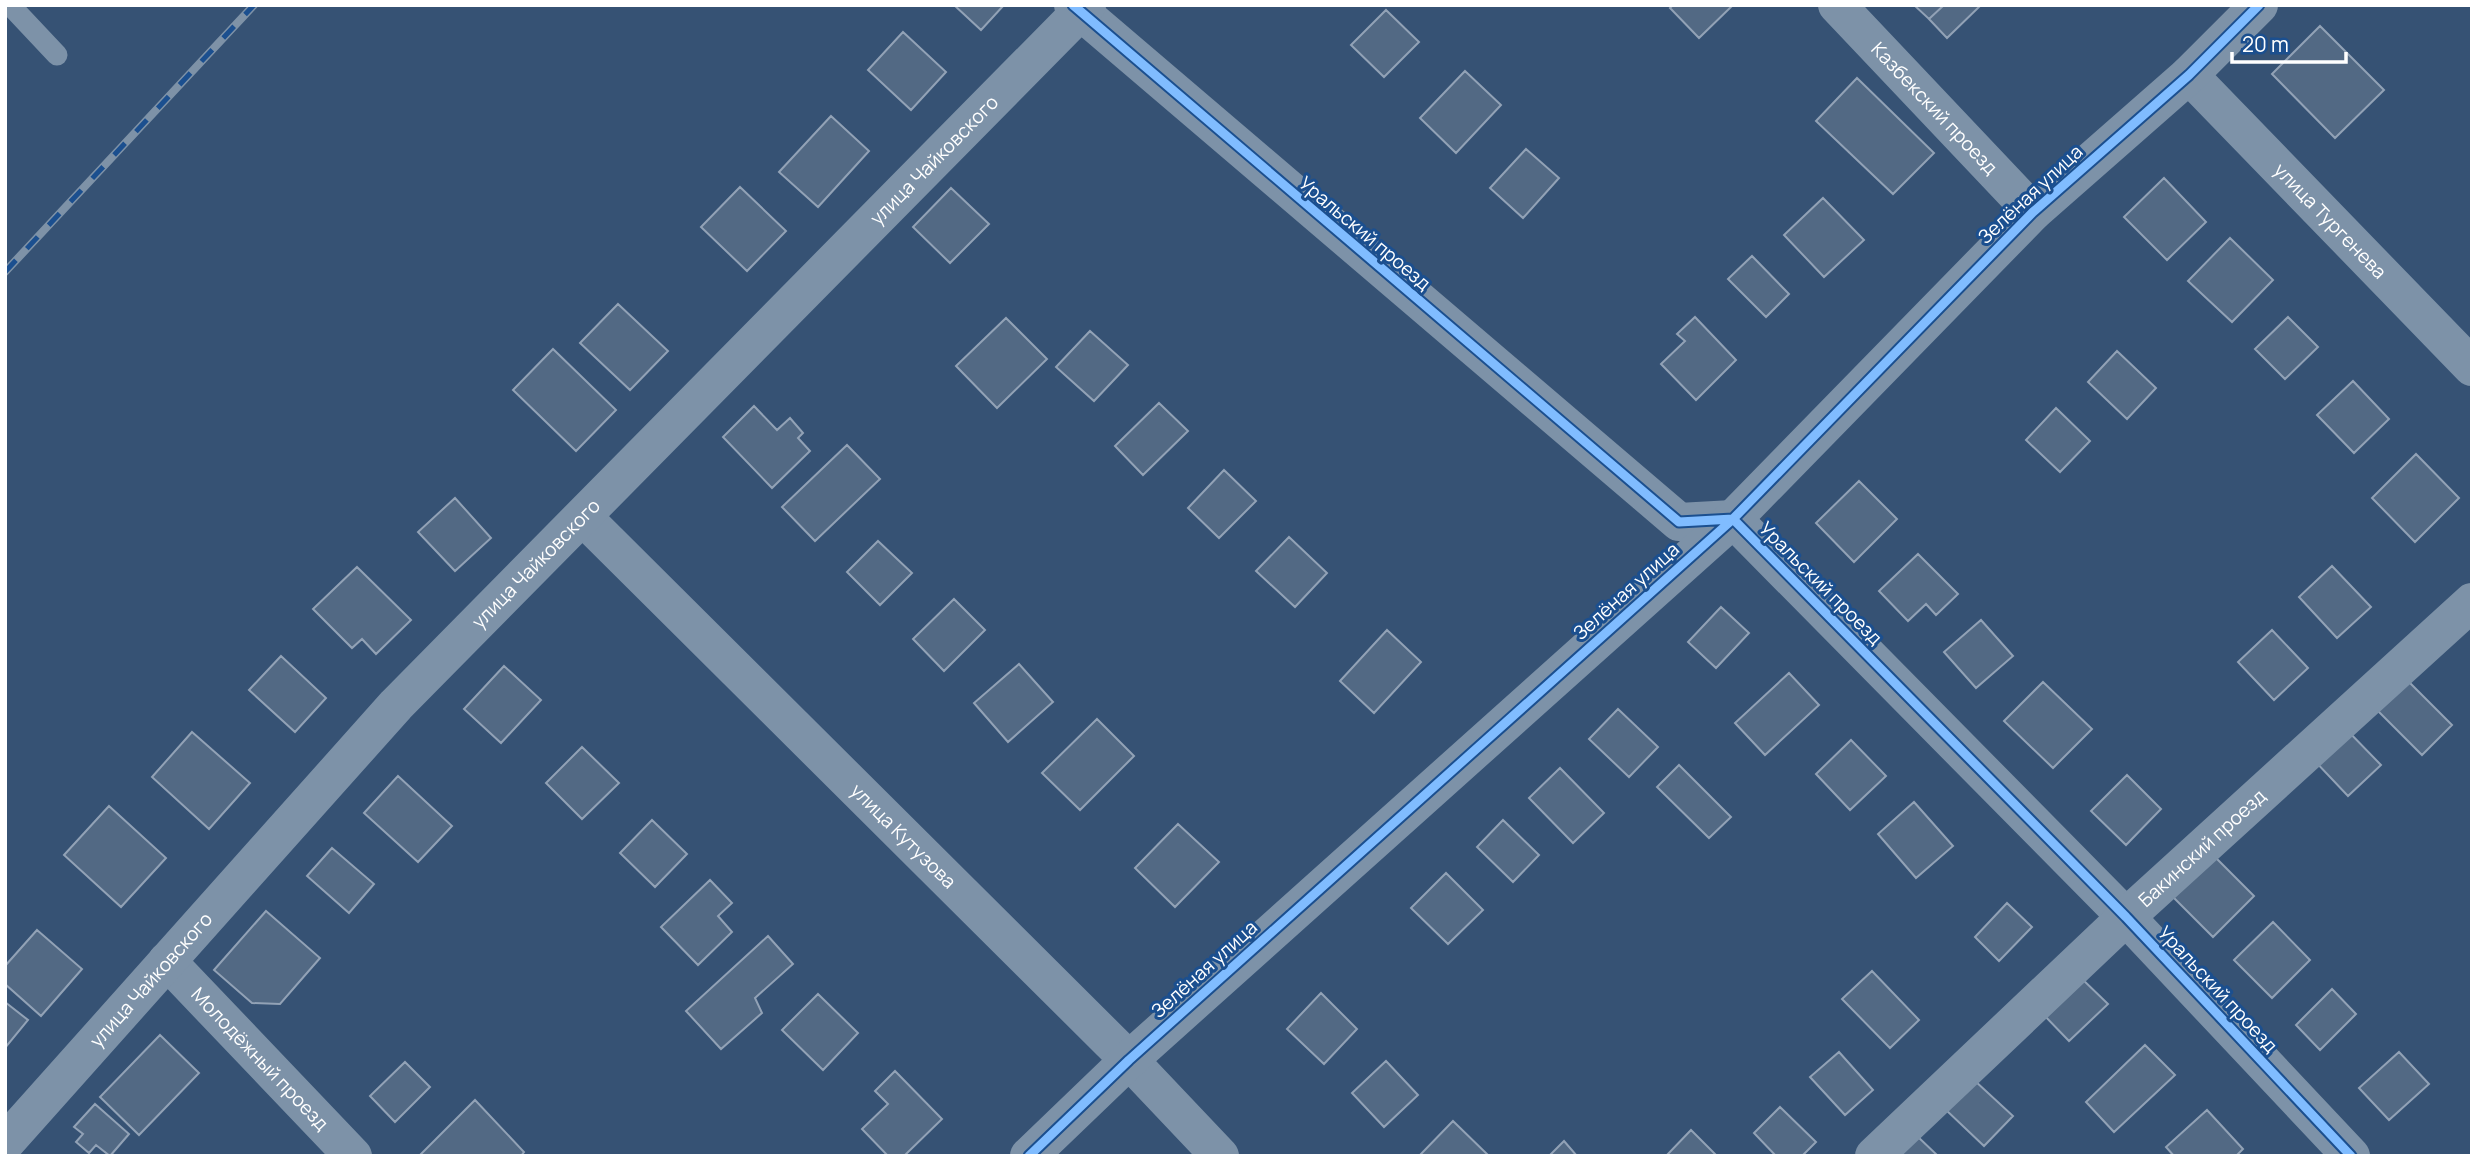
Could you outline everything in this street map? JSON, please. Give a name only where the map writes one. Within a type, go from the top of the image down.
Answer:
[{"type":"street","name":"Казбекский проезд","points":[[1837,5],[2033,212]]},
{"type":"street","name":"Зелёная улица","points":[[1029,1156],[1129,1060],[1733,519],[2033,212],[2189,75],[2259,5]]},
{"type":"street","name":"улица Чайковского","points":[[5,1143],[396,705],[1080,8]]},
{"type":"street","name":"Уральский проезд","points":[[1080,8],[1679,523],[1733,519],[2126,917],[2351,1156]]},
{"type":"street","name":"улица Тургенева","points":[[2189,75],[2472,367]]},
{"type":"street","name":"улица Кутузова","points":[[583,517],[1129,1060],[1220,1156]]},
{"type":"street","name":"Бакинский проезд","points":[[1874,1156],[2126,917],[2472,602]]},
{"type":"street","name":"Молодёжный проезд","points":[[167,961],[354,1156]]},
{"type":"lane","points":[[10,5],[57,55]]},
{"type":"building","points":[[954,5],[1004,5],[981,30]]},
{"type":"building","points":[[1673,5],[1733,5],[1699,38],[1670,8]]},
{"type":"building","points":[[1914,5],[1944,5],[1929,19]]},
{"type":"building","points":[[1944,5],[1981,5],[1947,38],[1929,19]]},
{"type":"building","points":[[1386,10],[1419,42],[1384,77],[1351,45]]},
{"type":"building","points":[[2320,26],[2384,90],[2335,138],[2272,74]]},
{"type":"building","points":[[903,32],[946,72],[911,110],[868,70]]},
{"type":"building","points":[[1465,71],[1501,105],[1456,153],[1420,118]]},
{"type":"building","points":[[1857,78],[1934,153],[1893,194],[1816,121]]},
{"type":"building","points":[[831,116],[869,151],[818,207],[779,172]]},
{"type":"building","points":[[1526,149],[1559,178],[1523,218],[1490,188]]},
{"type":"building","points":[[2164,178],[2206,222],[2167,260],[2124,217]]},
{"type":"building","points":[[740,187],[786,231],[747,271],[701,227]]},
{"type":"building","points":[[951,188],[989,224],[950,263],[913,227]]},
{"type":"building","points":[[1823,198],[1864,240],[1824,277],[1784,235]]},
{"type":"building","points":[[2230,238],[2273,280],[2232,322],[2188,281]]},
{"type":"building","points":[[1752,256],[1789,294],[1766,317],[1728,279]]},
{"type":"building","points":[[618,304],[668,351],[630,390],[580,343]]},
{"type":"building","points":[[1695,317],[1736,360],[1696,400],[1661,364],[1685,341],[1677,334]]},
{"type":"building","points":[[2288,317],[2318,347],[2285,379],[2255,349]]},
{"type":"building","points":[[1006,318],[1047,359],[997,408],[956,366]]},
{"type":"building","points":[[1090,331],[1128,365],[1094,401],[1056,367]]},
{"type":"building","points":[[553,349],[616,410],[576,451],[513,390]]},
{"type":"building","points":[[2117,351],[2156,388],[2127,419],[2088,382]]},
{"type":"building","points":[[2353,381],[2389,419],[2354,453],[2317,415]]},
{"type":"building","points":[[1159,403],[1188,431],[1143,475],[1115,446]]},
{"type":"building","points":[[754,406],[777,430],[790,418],[803,433],[798,438],[810,451],[772,488],[723,437]]},
{"type":"building","points":[[2056,408],[2090,441],[2060,472],[2026,440]]},
{"type":"building","points":[[847,445],[880,479],[815,541],[782,507]]},
{"type":"building","points":[[2416,454],[2459,498],[2415,542],[2372,498]]},
{"type":"building","points":[[1224,470],[1256,501],[1219,538],[1188,508]]},
{"type":"building","points":[[1859,481],[1897,519],[1854,562],[1816,523]]},
{"type":"building","points":[[455,498],[491,538],[455,571],[418,532]]},
{"type":"building","points":[[1289,537],[1327,573],[1295,607],[1256,571]]},
{"type":"building","points":[[878,541],[912,573],[880,605],[847,572]]},
{"type":"building","points":[[1918,554],[1958,594],[1936,615],[1926,604],[1908,621],[1879,591]]},
{"type":"building","points":[[2332,566],[2371,607],[2337,638],[2299,597]]},
{"type":"building","points":[[357,567],[411,620],[376,654],[362,639],[352,648],[313,609]]},
{"type":"building","points":[[954,599],[985,630],[944,671],[913,639]]},
{"type":"building","points":[[1721,607],[1749,633],[1716,668],[1688,642]]},
{"type":"building","points":[[1981,620],[2013,656],[1976,688],[1944,652]]},
{"type":"building","points":[[1387,630],[1421,662],[1374,713],[1340,681]]},
{"type":"building","points":[[2272,630],[2308,668],[2274,700],[2238,662]]},
{"type":"building","points":[[281,656],[326,698],[295,732],[249,690]]},
{"type":"building","points":[[1019,664],[1053,702],[1008,742],[974,703]]},
{"type":"building","points":[[504,666],[541,700],[501,743],[464,709]]},
{"type":"building","points":[[1789,673],[1819,705],[1765,755],[1735,723]]},
{"type":"building","points":[[2400,673],[2452,725],[2422,755],[2370,703]]},
{"type":"building","points":[[2043,682],[2092,729],[2053,768],[2004,721]]},
{"type":"building","points":[[1618,709],[1658,747],[1629,777],[1589,739]]},
{"type":"building","points":[[1097,719],[1134,756],[1080,810],[1042,773]]},
{"type":"building","points":[[2344,727],[2381,765],[2348,796],[2312,758]]},
{"type":"building","points":[[192,732],[250,783],[209,829],[152,777]]},
{"type":"building","points":[[1851,740],[1886,776],[1850,810],[1816,774]]},
{"type":"building","points":[[582,747],[619,783],[582,819],[546,783]]},
{"type":"building","points":[[1679,765],[1731,817],[1709,838],[1657,787]]},
{"type":"building","points":[[1560,768],[1604,813],[1573,843],[1529,798]]},
{"type":"building","points":[[2127,775],[2161,809],[2126,845],[2091,811]]},
{"type":"building","points":[[398,776],[452,826],[418,862],[364,813]]},
{"type":"building","points":[[1914,802],[1953,846],[1916,878],[1878,834]]},
{"type":"building","points":[[109,806],[166,858],[121,907],[64,855]]},
{"type":"building","points":[[652,820],[687,854],[655,887],[620,853]]},
{"type":"building","points":[[1503,820],[1539,855],[1513,882],[1477,847]]},
{"type":"building","points":[[1178,824],[1219,862],[1175,907],[1135,868]]},
{"type":"building","points":[[332,848],[374,884],[349,913],[307,876]]},
{"type":"building","points":[[2212,854],[2254,896],[2213,937],[2171,895]]},
{"type":"building","points":[[1446,873],[1483,910],[1448,944],[1411,908]]},
{"type":"building","points":[[710,880],[732,903],[718,916],[732,932],[698,965],[661,927]]},
{"type":"building","points":[[2007,903],[2032,927],[1999,961],[1975,937]]},
{"type":"building","points":[[266,911],[320,958],[280,1004],[252,1003],[214,970]]},
{"type":"building","points":[[2273,922],[2310,960],[2272,998],[2234,960]]},
{"type":"building","points":[[37,930],[82,969],[41,1016],[5,984],[5,966]]},
{"type":"building","points":[[768,936],[793,964],[755,998],[762,1013],[721,1049],[686,1011]]},
{"type":"building","points":[[1872,971],[1919,1020],[1890,1048],[1842,999]]},
{"type":"building","points":[[2079,976],[2108,1004],[2069,1041],[2041,1012]]},
{"type":"building","points":[[2332,989],[2356,1014],[2320,1050],[2296,1025]]},
{"type":"building","points":[[1321,993],[1357,1029],[1324,1064],[1287,1029]]},
{"type":"building","points":[[818,994],[858,1033],[823,1070],[782,1030]]},
{"type":"building","points":[[5,1002],[28,1020],[5,1048]]},
{"type":"building","points":[[160,1035],[199,1073],[139,1135],[100,1097]]},
{"type":"building","points":[[2145,1045],[2175,1075],[2114,1132],[2086,1102]]},
{"type":"building","points":[[1839,1052],[1873,1090],[1845,1115],[1810,1077]]},
{"type":"building","points":[[2399,1052],[2429,1084],[2389,1120],[2359,1088]]},
{"type":"building","points":[[1386,1061],[1418,1095],[1384,1127],[1352,1093]]},
{"type":"building","points":[[405,1062],[430,1087],[395,1122],[370,1096]]},
{"type":"building","points":[[895,1071],[942,1119],[904,1156],[888,1156],[862,1129],[888,1104],[875,1091]]},
{"type":"building","points":[[1974,1080],[2013,1116],[1984,1146],[1946,1110]]},
{"type":"building","points":[[475,1100],[524,1152],[521,1156],[419,1156]]},
{"type":"building","points":[[95,1104],[129,1134],[110,1156],[96,1145],[89,1153],[76,1142],[83,1134],[74,1127]]},
{"type":"building","points":[[1780,1107],[1816,1142],[1802,1156],[1776,1156],[1754,1133]]},
{"type":"building","points":[[2207,1110],[2243,1149],[2236,1156],[2174,1156],[2166,1147]]},
{"type":"building","points":[[1453,1121],[1489,1156],[1419,1156]]},
{"type":"building","points":[[1691,1130],[1717,1156],[1666,1156]]},
{"type":"building","points":[[1916,1135],[1938,1156],[1897,1156]]},
{"type":"building","points":[[1564,1141],[1577,1156],[1549,1156]]},
{"type":"railway","points":[[5,272],[254,5]]},
{"type":"cycle path","points":[[1073,5],[1679,522],[1733,519],[2126,917],[2351,1156]]},
{"type":"cycle path","points":[[1029,1156],[1129,1060],[1733,519],[2033,212],[2189,75],[2259,5]]}]
